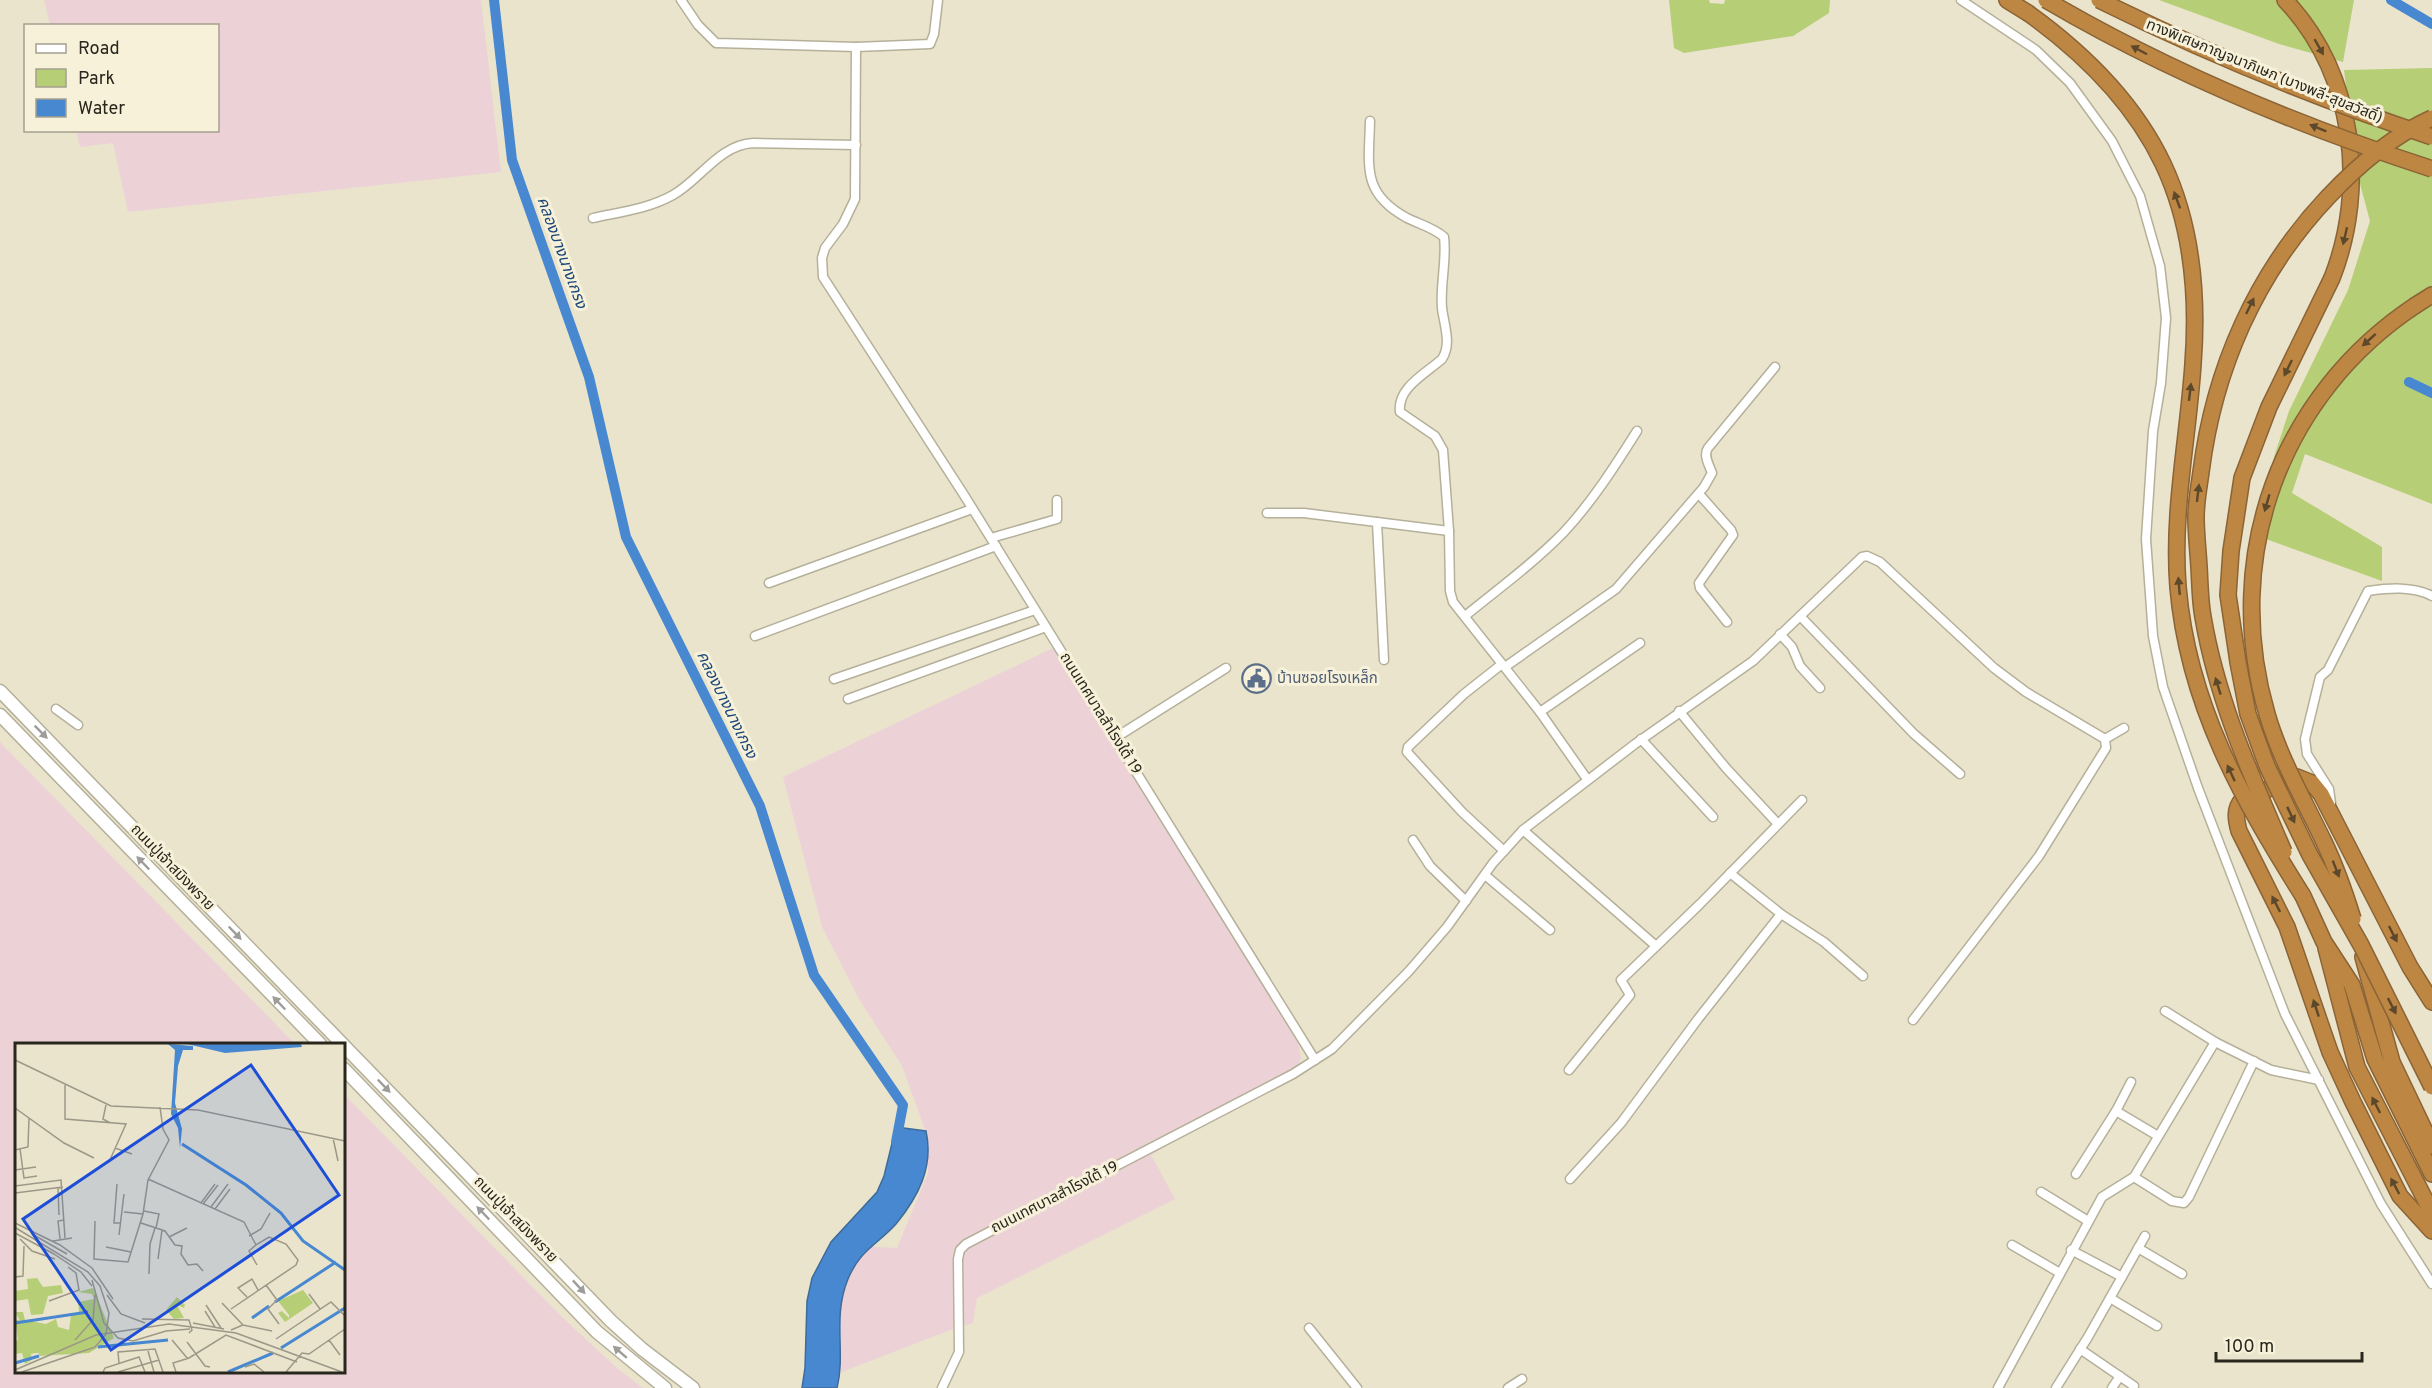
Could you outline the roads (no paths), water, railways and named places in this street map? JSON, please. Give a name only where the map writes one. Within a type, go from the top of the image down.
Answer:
[{"type":"highway","points":[[2007,0],[2069,44],[2112,86],[2134,114],[2158,153],[2179,205],[2188,235],[2195,300],[2193,365],[2177,508],[2178,588],[2183,627],[2192,669],[2219,748],[2257,822],[2303,896]]},
{"type":"highway","name":"ทางพิเศษกาญจนาภิเษก (บางพลี-สุขสวัสดิ์)","points":[[2046,0],[2150,56],[2247,100],[2366,147],[2432,169]]},
{"type":"highway","name":"ทางพิเศษกาญจนาภิเษก (บางพลี-สุขสวัสดิ์)","points":[[2099,0],[2163,32],[2259,73],[2377,119],[2432,137]]},
{"type":"highway","points":[[2284,0],[2308,29],[2333,74],[2347,127],[2351,198],[2342,252],[2332,278],[2269,407],[2242,478],[2231,551],[2228,596],[2248,714],[2267,766],[2310,855],[2361,945],[2432,1086]]},
{"type":"highway","points":[[2432,118],[2389,142],[2361,164],[2315,210],[2278,256],[2250,305],[2233,343],[2220,383],[2204,446],[2196,516],[2202,615],[2216,681],[2236,741],[2324,942],[2352,985],[2375,1059],[2432,1174]]},
{"type":"highway","points":[[2432,295],[2369,339],[2348,360],[2312,407],[2280,465],[2265,507],[2254,556],[2251,587],[2252,645],[2257,679],[2267,716],[2281,754],[2335,866],[2361,945],[2392,1062],[2432,1146]]},
{"type":"highway","points":[[2432,1002],[2410,967],[2321,794],[2312,783],[2297,777],[2242,800],[2237,806],[2236,819],[2239,831],[2280,911],[2299,957],[2330,1052],[2400,1196],[2432,1231]]},
{"type":"highway","points":[[2324,942],[2357,1067],[2432,1213]]},
{"type":"main road","name":"ถนนปู่เจ้าสมิงพราย","points":[[0,691],[342,1043]]},
{"type":"main road","name":"ถนนปู่เจ้าสมิงพราย","points":[[0,715],[319,1043]]},
{"type":"main road","points":[[50,766],[64,755]]},
{"type":"main road","name":"ถนนปู่เจ้าสมิงพราย","points":[[345,1046],[611,1321],[642,1349],[693,1388]]},
{"type":"main road","name":"ถนนปู่เจ้าสมิงพราย","points":[[345,1070],[597,1332],[665,1388]]},
{"type":"street","points":[[681,0],[698,25],[716,43],[856,47],[930,44],[934,34],[938,0]]},
{"type":"street","points":[[1961,0],[2036,50],[2070,83],[2112,141],[2140,196],[2160,266],[2166,318],[2161,383],[2153,431],[2146,539],[2153,636],[2163,687],[2227,864],[2285,1014],[2381,1204],[2432,1284]]},
{"type":"street","name":"ถนนเทศบาลสำโรงใต้ 19","points":[[856,47],[855,199],[843,224],[825,248],[822,258],[823,276],[993,542],[1315,1060],[1293,1074],[966,1244],[960,1250],[958,1258],[958,1352],[942,1388]]},
{"type":"street","points":[[1370,121],[1371,182],[1378,195],[1406,217],[1444,237],[1442,306],[1446,353],[1407,388],[1399,404],[1400,412],[1435,436],[1443,450],[1451,596],[1540,712],[1587,779]]},
{"type":"street","points":[[593,218],[654,205],[676,194],[715,161],[738,146],[753,143],[856,145]]},
{"type":"street","points":[[1504,851],[1462,812],[1407,752],[1408,747],[1464,694],[1616,589],[1699,494],[1712,473],[1706,451],[1775,367]]},
{"type":"street","points":[[1465,616],[1547,549],[1565,531],[1610,473],[1637,431]]},
{"type":"street","points":[[1699,494],[1733,535],[1699,583],[1700,588],[1727,622]]},
{"type":"street","points":[[755,636],[1057,519],[1057,500]]},
{"type":"street","points":[[770,583],[972,509]]},
{"type":"street","points":[[1267,513],[1304,513],[1449,531]]},
{"type":"street","points":[[1377,522],[1384,660]]},
{"type":"street","points":[[1315,1060],[1332,1049],[1420,958],[1504,851],[1524,830],[1641,739],[1753,661],[1862,557],[1873,558],[1994,668],[2026,692],[2105,740]]},
{"type":"street","points":[[2332,815],[2329,789],[2307,754],[2305,739],[2320,677],[2331,664],[2368,591],[2410,589],[2423,591],[2432,596]]},
{"type":"street","points":[[834,680],[1035,609]]},
{"type":"street","points":[[1800,616],[1914,734],[1960,774]]},
{"type":"street","points":[[848,699],[1046,627]]},
{"type":"street","points":[[1780,634],[1792,647],[1800,666],[1820,688]]},
{"type":"street","points":[[1540,712],[1640,643]]},
{"type":"street","points":[[1115,738],[1226,668]]},
{"type":"street","points":[[56,709],[78,725]]},
{"type":"street","points":[[1679,711],[1726,768],[1778,824]]},
{"type":"street","points":[[2105,740],[2124,728]]},
{"type":"street","points":[[1641,739],[1713,817]]},
{"type":"street","points":[[1913,1020],[2039,856],[2104,754],[2105,740]]},
{"type":"street","points":[[1569,1070],[1630,995],[1621,980],[1802,800]]},
{"type":"street","points":[[1524,830],[1656,946]]},
{"type":"street","points":[[1413,840],[1430,866],[1466,901]]},
{"type":"street","points":[[1730,873],[1781,914],[1824,942],[1863,976]]},
{"type":"street","points":[[1485,875],[1550,930]]},
{"type":"street","points":[[1570,1179],[1622,1123],[1698,1019],[1781,914]]},
{"type":"street","points":[[2165,1011],[2215,1042],[2282,1074],[2319,1080]]},
{"type":"street","points":[[1998,1388],[2071,1250],[2102,1197],[2134,1177],[2215,1042]]},
{"type":"street","points":[[2134,1177],[2172,1201],[2184,1203],[2189,1197],[2254,1061]]},
{"type":"street","points":[[2076,1174],[2116,1111],[2131,1082]]},
{"type":"street","points":[[2116,1111],[2158,1136]]},
{"type":"street","points":[[2041,1192],[2088,1221]]},
{"type":"street","points":[[2056,1388],[2145,1236]]},
{"type":"street","points":[[2012,1245],[2060,1273]]},
{"type":"street","points":[[2138,1248],[2182,1274]]},
{"type":"street","points":[[2071,1250],[2122,1277]]},
{"type":"street","points":[[2110,1298],[2157,1326]]},
{"type":"street","points":[[1309,1328],[1357,1388]]},
{"type":"street","points":[[2080,1349],[2134,1386]]},
{"type":"street","points":[[2112,1388],[2120,1376]]},
{"type":"street","points":[[1508,1388],[1522,1379]]},
{"type":"water","points":[[896,1127],[926,1131],[928,1157],[922,1181],[904,1214],[863,1254],[848,1279],[841,1307],[837,1388],[802,1388],[805,1368],[807,1301],[812,1278],[831,1242],[877,1192],[884,1176]]},
{"type":"waterway","name":"คลองบางนางเกรง","points":[[494,0],[512,160],[589,377],[626,537],[760,806],[814,975],[903,1105],[896,1142]]},
{"type":"waterway","points":[[2391,0],[2432,24]]},
{"type":"waterway","points":[[2409,382],[2432,393]]},
{"type":"place","name":"บ้านซอยโรงเหล็ก","points":[[1256,679]]}]
